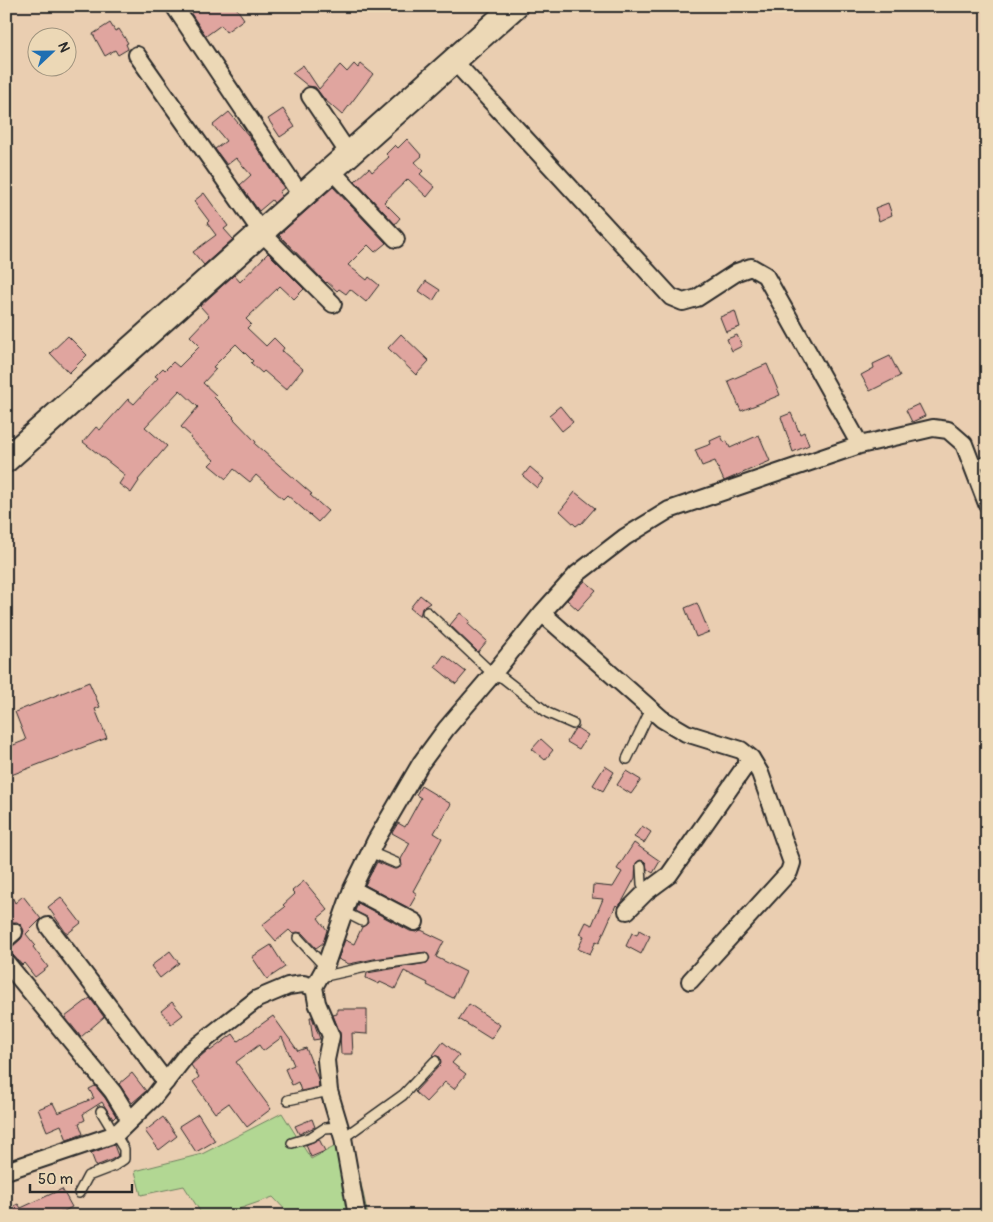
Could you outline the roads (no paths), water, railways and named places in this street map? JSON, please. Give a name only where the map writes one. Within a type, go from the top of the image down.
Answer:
[{"type":"street","points":[[174,6],[302,197]]},
{"type":"street","points":[[6,460],[262,233],[452,60],[515,6]]},
{"type":"street","points":[[137,55],[262,233],[333,304]]},
{"type":"street","points":[[452,60],[671,297],[683,302],[697,298],[737,272],[751,267],[765,275],[860,445]]},
{"type":"street","points":[[310,96],[349,154]]},
{"type":"street","points":[[331,170],[396,240]]},
{"type":"street","points":[[357,1216],[341,1132],[329,1091],[326,1060],[331,1036],[317,1003],[320,977],[352,889],[370,852],[422,763],[446,729],[577,574],[624,537],[669,510],[860,445],[933,428],[948,430],[964,444],[979,464],[987,504]]},
{"type":"street","points":[[542,614],[662,719],[686,733],[741,750],[751,758],[760,774],[792,863],[789,872],[690,980]]},
{"type":"street","points":[[627,911],[646,892],[669,875],[751,758]]},
{"type":"street","points":[[352,889],[415,922]]},
{"type":"street","points":[[48,926],[166,1082]]},
{"type":"street","points":[[6,962],[113,1092],[130,1120]]},
{"type":"street","points":[[7,1167],[116,1134],[166,1082],[188,1054],[257,999],[288,986],[303,984],[320,977]]},
{"type":"lane","points":[[427,612],[493,674],[503,678],[548,713],[573,724]]},
{"type":"lane","points":[[627,759],[650,709]]},
{"type":"lane","points":[[370,852],[396,863]]},
{"type":"lane","points":[[641,866],[642,884],[646,892]]},
{"type":"lane","points":[[344,912],[362,921]]},
{"type":"lane","points":[[298,938],[320,977],[375,965],[424,958]]},
{"type":"lane","points":[[292,1144],[311,1137],[325,1128],[341,1132],[403,1095],[435,1061]]},
{"type":"lane","points":[[288,1100],[329,1091]]},
{"type":"lane","points":[[79,1193],[88,1176],[114,1166],[124,1158],[124,1149],[101,1111]]}]
